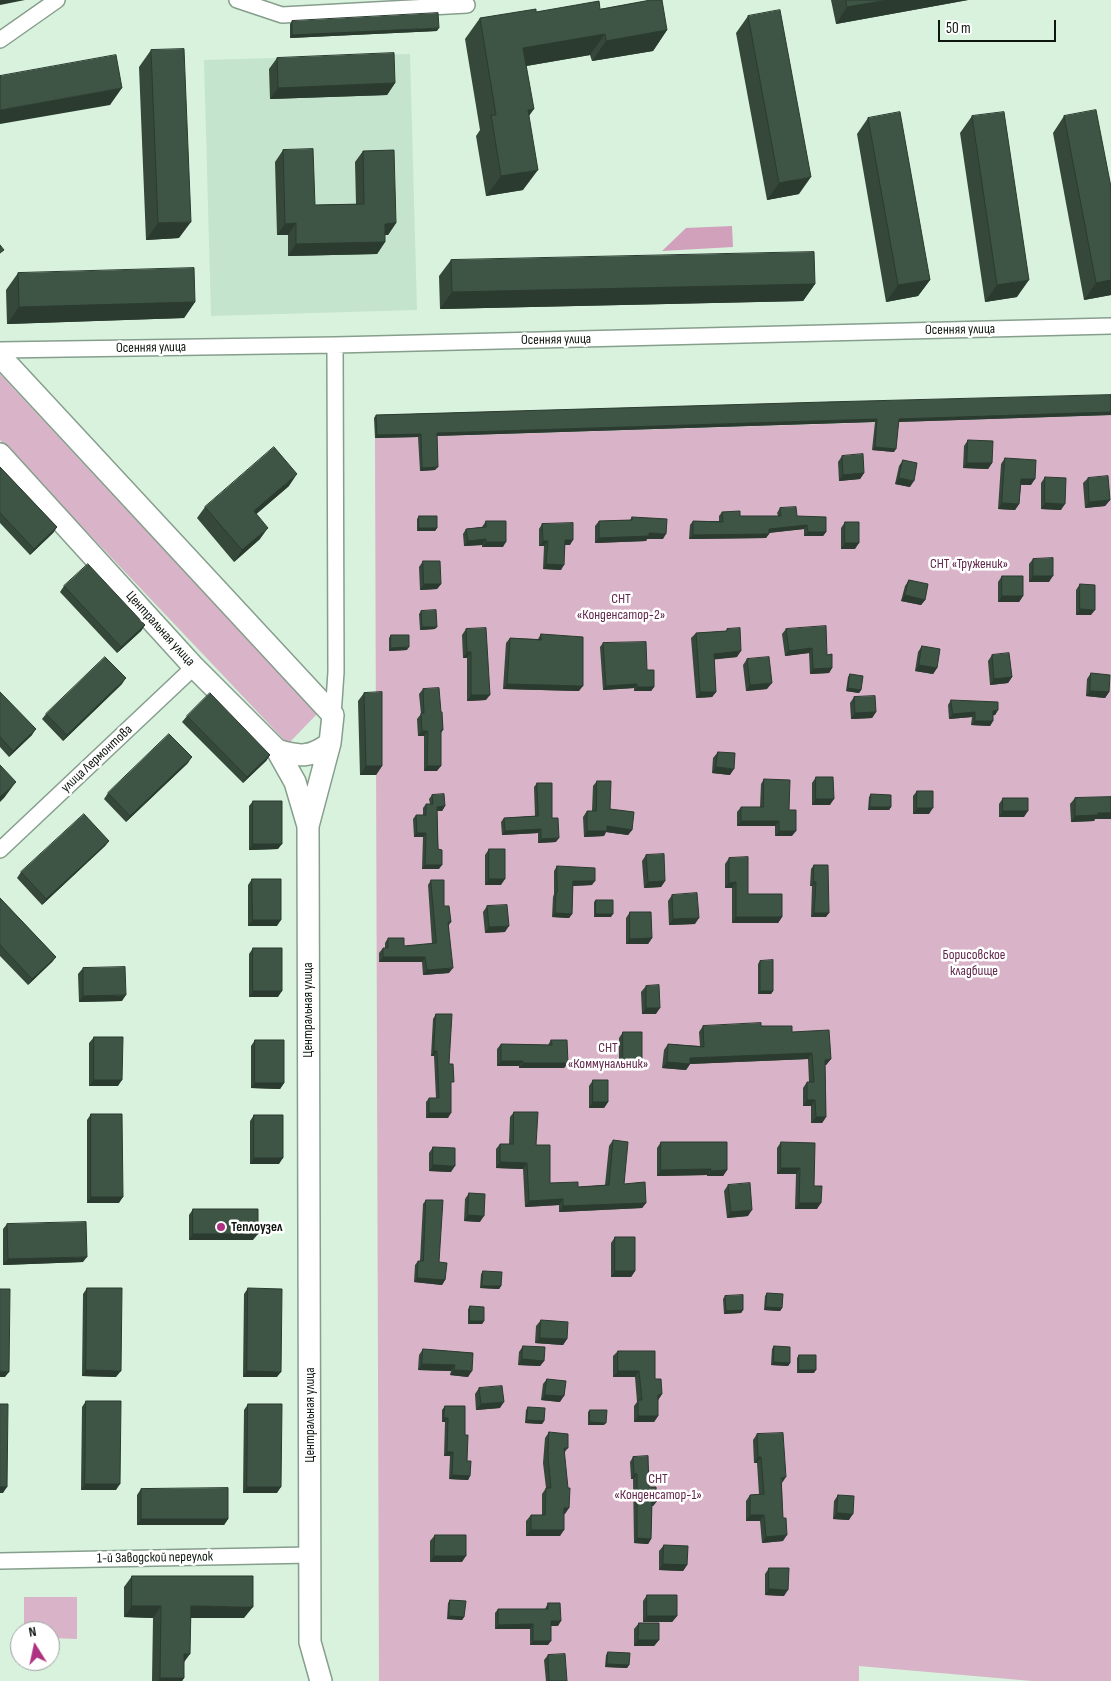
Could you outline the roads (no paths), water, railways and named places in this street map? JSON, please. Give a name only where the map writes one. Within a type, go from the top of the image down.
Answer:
[{"type":"street","points":[[0,40],[57,0]]},
{"type":"street","points":[[237,0],[282,15],[467,5]]},
{"type":"street","name":"Осенняя улица","points":[[0,350],[335,345],[1111,326]]},
{"type":"street","points":[[308,826],[330,743],[336,672],[335,345]]},
{"type":"street","points":[[0,356],[333,715]]},
{"type":"street","name":"Центральная улица","points":[[0,454],[194,667],[277,750],[295,782],[308,826],[310,1642],[321,1681]]},
{"type":"street","name":"улица Лермонтова","points":[[0,850],[194,667]]},
{"type":"street","points":[[277,750],[295,756],[310,755],[330,743]]},
{"type":"street","name":"1-й Заводской переулок","points":[[0,1561],[310,1555]]},
{"type":"street","points":[[309,1681],[310,1642]]},
{"type":"place","name":"Теплоузел","points":[[221,1227]]},
{"type":"park label","name":"СНТ «Труженик»","points":[[969,564]]},
{"type":"park label","name":"СНТ «Конденсатор-2»","points":[[621,608]]},
{"type":"park label","name":"Борисовское кладбище","points":[[974,964]]},
{"type":"park label","name":"СНТ «Коммунальник»","points":[[608,1056]]},
{"type":"park label","name":"СНТ «Конденсатор-1»","points":[[658,1488]]}]
